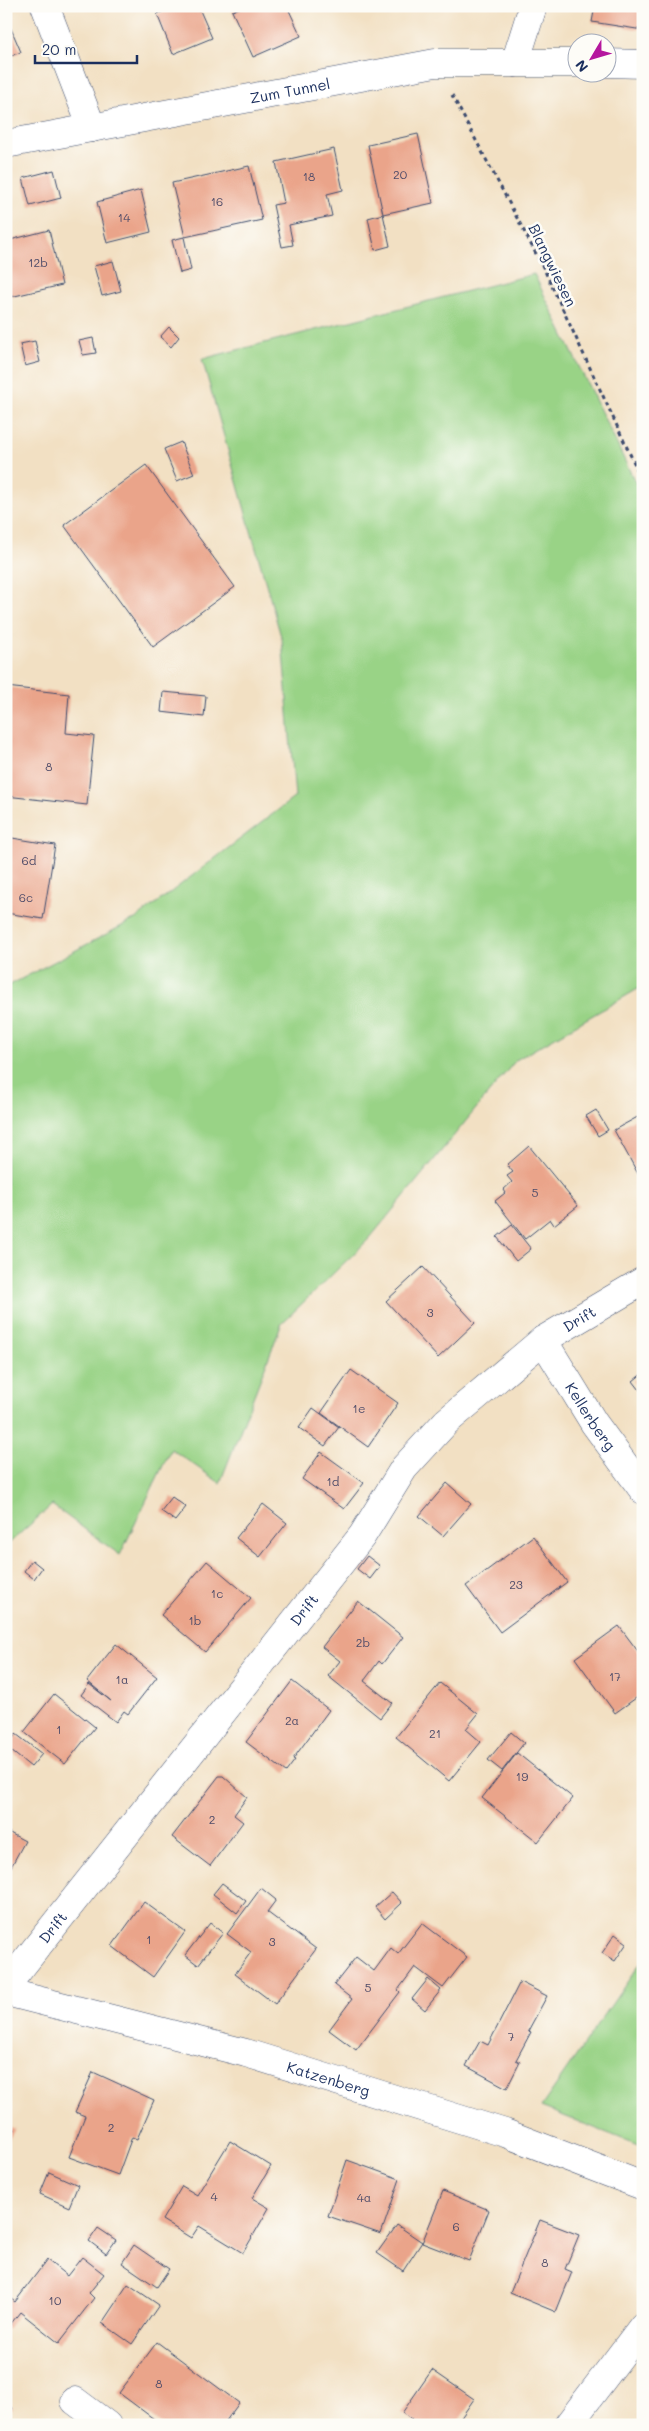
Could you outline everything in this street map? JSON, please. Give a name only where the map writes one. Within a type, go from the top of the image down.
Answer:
[{"type":"street","points":[[45,6],[92,128]]},
{"type":"street","points":[[515,63],[533,6]]},
{"type":"street","name":"Zum Tunnel","points":[[6,144],[435,63],[566,63]]},
{"type":"street","points":[[616,63],[643,64]]},
{"type":"street","name":"Drift","points":[[6,1986],[362,1536],[404,1468],[446,1422],[543,1340],[643,1281]]},
{"type":"street","name":"Kellerberg","points":[[543,1340],[594,1423],[643,1490]]},
{"type":"street","name":"Katzenberg","points":[[6,1992],[264,2059],[505,2133],[643,2186]]},
{"type":"street","points":[[568,2425],[643,2326]]},
{"type":"street","points":[[74,2401],[107,2425]]},
{"type":"path","name":"Blangwiesen","points":[[435,63],[544,269],[643,482]]},
{"type":"green space","points":[[534,274],[643,498],[643,986],[516,1060],[369,1239],[282,1323],[220,1483],[171,1449],[120,1555],[52,1505],[6,1546],[6,987],[137,918],[295,797],[282,640],[202,359]]},
{"type":"green space","points":[[643,1959],[643,2147],[541,2107]]},
{"type":"building","points":[[176,6],[198,6],[212,38],[173,54],[157,14]]},
{"type":"building","points":[[244,6],[287,6],[301,36],[253,57],[232,11]]},
{"type":"building","points":[[595,6],[643,6],[643,30],[592,22]]},
{"type":"building","points":[[6,17],[21,52],[6,58]]},
{"type":"building","points":[[418,134],[433,203],[383,214],[368,145]]},
{"type":"building","points":[[334,149],[343,190],[327,194],[332,216],[289,225],[293,245],[282,247],[273,205],[284,203],[276,162]]},
{"type":"building","points":[[249,166],[262,220],[185,237],[172,183]]},
{"type":"building","points":[[54,170],[61,198],[30,206],[23,178]]},
{"type":"building","points":[[141,190],[151,232],[107,243],[97,202]]},
{"type":"building","points":[[383,214],[390,246],[375,250],[368,218]]},
{"type":"building","points":[[49,230],[62,285],[6,298],[6,241]]},
{"type":"building","points":[[184,237],[191,270],[180,273],[172,240]]},
{"type":"building","points":[[113,261],[121,291],[102,296],[94,266]]},
{"type":"building","points":[[169,327],[179,337],[171,347],[160,337]]},
{"type":"building","points":[[93,338],[96,353],[83,355],[79,341]]},
{"type":"building","points":[[35,341],[40,362],[25,366],[20,344]]},
{"type":"building","points":[[181,442],[194,474],[177,481],[164,449]]},
{"type":"building","points":[[146,465],[235,587],[153,647],[64,525]]},
{"type":"building","points":[[6,687],[69,694],[66,733],[94,736],[87,805],[6,796]]},
{"type":"building","points":[[163,692],[206,696],[204,717],[161,712]]},
{"type":"building","points":[[6,837],[55,845],[43,919],[6,913]]},
{"type":"building","points":[[596,1110],[608,1130],[598,1136],[586,1116]]},
{"type":"building","points":[[643,1114],[643,1183],[614,1130]]},
{"type":"building","points":[[529,1146],[578,1206],[554,1225],[550,1219],[525,1239],[495,1201],[505,1193],[503,1190],[512,1182],[507,1176],[513,1172],[507,1165]]},
{"type":"building","points":[[512,1225],[531,1249],[516,1261],[497,1237]]},
{"type":"building","points":[[423,1267],[475,1323],[438,1358],[386,1301]]},
{"type":"building","points":[[351,1370],[398,1403],[368,1447],[321,1413]]},
{"type":"building","points":[[643,1373],[643,1394],[633,1381]]},
{"type":"building","points":[[313,1408],[339,1427],[325,1446],[299,1428]]},
{"type":"building","points":[[321,1452],[364,1483],[344,1509],[302,1479]]},
{"type":"building","points":[[447,1483],[471,1504],[443,1536],[419,1516]]},
{"type":"building","points":[[172,1497],[186,1507],[175,1521],[161,1511]]},
{"type":"building","points":[[263,1504],[287,1523],[260,1557],[236,1538]]},
{"type":"building","points":[[533,1536],[567,1582],[500,1632],[466,1586]]},
{"type":"building","points":[[367,1556],[380,1566],[370,1579],[357,1569]]},
{"type":"building","points":[[32,1560],[42,1568],[34,1579],[24,1571]]},
{"type":"building","points":[[207,1561],[251,1598],[205,1652],[161,1615]]},
{"type":"building","points":[[358,1601],[403,1637],[382,1664],[379,1661],[364,1681],[392,1703],[380,1718],[328,1676],[340,1661],[322,1647]]},
{"type":"building","points":[[619,1626],[643,1658],[643,1693],[615,1713],[575,1658]]},
{"type":"building","points":[[116,1644],[157,1677],[128,1714],[124,1711],[116,1722],[81,1695],[89,1684],[111,1701],[87,1681]]},
{"type":"building","points":[[292,1681],[329,1710],[293,1759],[295,1760],[286,1772],[246,1742]]},
{"type":"building","points":[[440,1683],[478,1714],[466,1729],[481,1742],[449,1781],[396,1737]]},
{"type":"building","points":[[54,1694],[95,1727],[65,1764],[24,1732]]},
{"type":"building","points":[[511,1732],[524,1743],[502,1771],[488,1760]]},
{"type":"building","points":[[16,1734],[42,1754],[31,1767],[6,1747]]},
{"type":"building","points":[[517,1753],[573,1798],[538,1842],[482,1798]]},
{"type":"building","points":[[219,1776],[223,1776],[247,1797],[234,1815],[243,1822],[210,1866],[172,1837]]},
{"type":"building","points":[[6,1831],[25,1841],[6,1876]]},
{"type":"building","points":[[222,1883],[246,1901],[237,1913],[213,1894]]},
{"type":"building","points":[[261,1888],[276,1900],[267,1912],[316,1949],[275,2004],[235,1974],[251,1952],[227,1934]]},
{"type":"building","points":[[392,1892],[402,1903],[385,1919],[375,1907]]},
{"type":"building","points":[[144,1902],[185,1932],[153,1977],[112,1946]]},
{"type":"building","points":[[210,1923],[223,1933],[198,1965],[185,1955]]},
{"type":"building","points":[[422,1923],[467,1957],[443,1988],[415,1967],[398,1990],[400,1992],[356,2050],[329,2030],[352,1999],[334,1985],[356,1957],[374,1971],[391,1948],[398,1954]]},
{"type":"building","points":[[615,1934],[627,1943],[615,1961],[602,1953]]},
{"type":"building","points":[[428,1979],[441,1990],[425,2010],[412,1999]]},
{"type":"building","points":[[520,1982],[547,1996],[528,2031],[531,2032],[516,2060],[520,2062],[507,2088],[466,2066],[480,2041],[488,2045]]},
{"type":"building","points":[[93,2072],[154,2100],[137,2139],[132,2137],[118,2175],[69,2157],[85,2116],[75,2112]]},
{"type":"building","points":[[6,2125],[15,2129],[6,2144]]},
{"type":"building","points":[[230,2141],[271,2166],[252,2198],[269,2208],[243,2253],[199,2226],[191,2238],[162,2220],[182,2186],[197,2195]]},
{"type":"building","points":[[347,2160],[400,2179],[381,2234],[328,2216]]},
{"type":"building","points":[[49,2172],[78,2185],[69,2207],[40,2194]]},
{"type":"building","points":[[443,2191],[489,2210],[469,2261],[422,2243]]},
{"type":"building","points":[[540,2220],[579,2235],[565,2269],[572,2272],[556,2312],[510,2293]]},
{"type":"building","points":[[397,2225],[422,2242],[403,2271],[377,2253]]},
{"type":"building","points":[[98,2228],[116,2240],[106,2254],[89,2241]]},
{"type":"building","points":[[134,2245],[169,2269],[157,2287],[122,2263]]},
{"type":"building","points":[[82,2257],[104,2274],[89,2293],[94,2298],[59,2343],[20,2312],[6,2330],[6,2295],[15,2302],[47,2260],[67,2276]]},
{"type":"building","points":[[128,2284],[159,2305],[132,2344],[102,2323]]},
{"type":"building","points":[[157,2342],[239,2403],[223,2425],[162,2425],[119,2393]]},
{"type":"building","points":[[432,2370],[474,2399],[456,2425],[419,2425],[402,2413]]},
{"type":"building","points":[[6,2403],[13,2408],[6,2417]]}]
